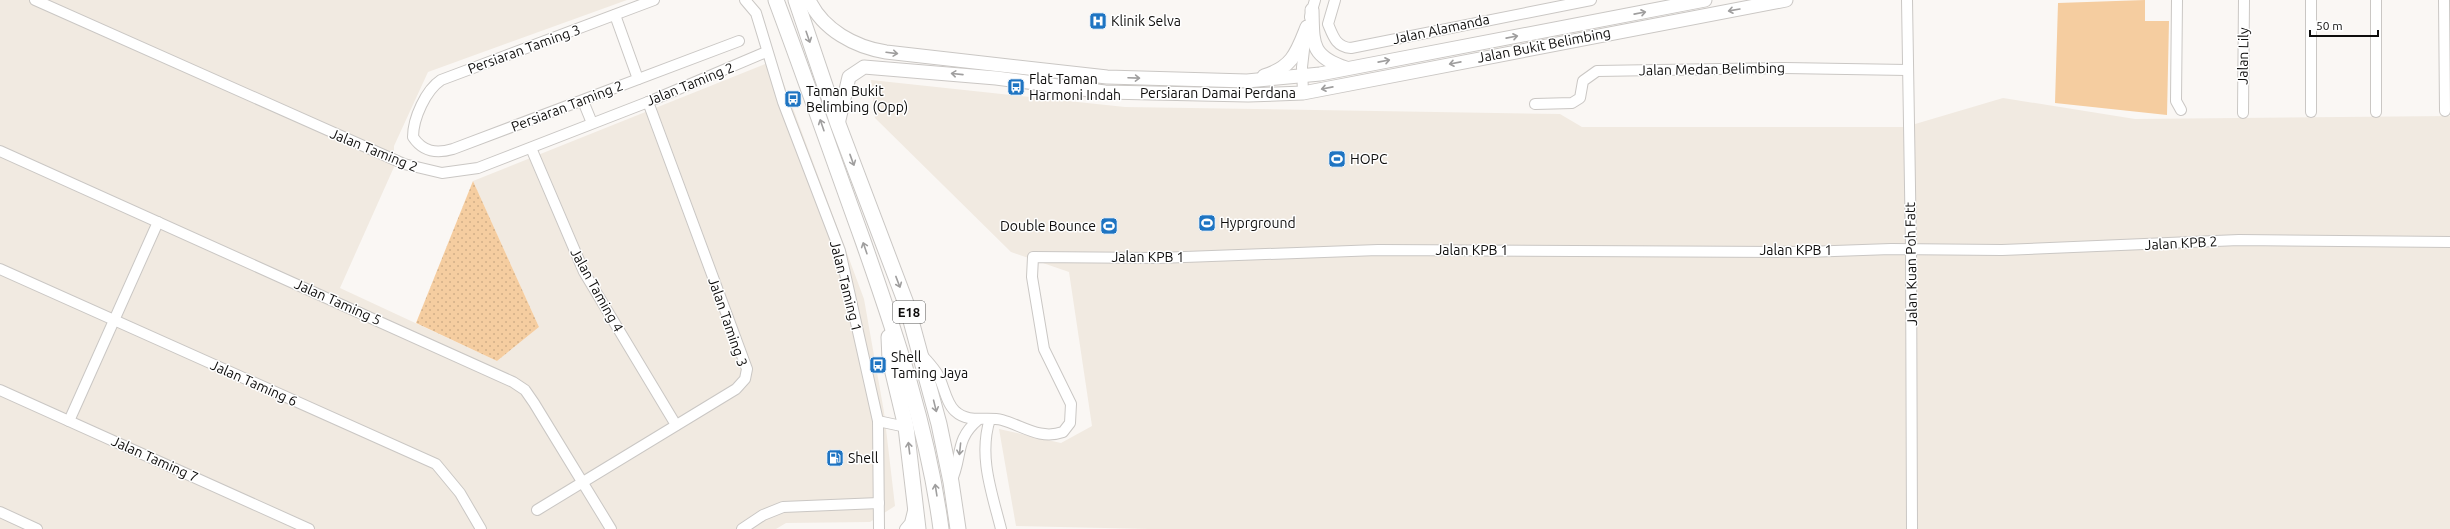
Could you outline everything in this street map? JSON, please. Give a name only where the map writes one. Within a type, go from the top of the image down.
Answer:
[{"type":"highway","name":"E18","points":[[776,0],[887,311],[923,427],[936,487],[941,529]]},
{"type":"highway","name":"E18","points":[[796,0],[838,124],[907,306],[921,355],[951,482],[958,529]]},
{"type":"highway","points":[[887,311],[890,360],[906,427],[916,500],[918,529]]},
{"type":"highway","points":[[955,506],[967,529]]},
{"type":"main road","name":"Persiaran Damai Perdana","points":[[809,0],[823,21],[854,43],[886,52],[1107,77],[1247,81],[1302,77]]},
{"type":"main road","name":"Jalan Bukit Belimbing","points":[[1302,77],[1705,0]]},
{"type":"main road","name":"Jalan Bukit Belimbing","points":[[1303,93],[1786,0]]},
{"type":"main road","points":[[1313,5],[1313,40],[1319,52],[1328,62],[1346,68]]},
{"type":"main road","points":[[1247,81],[1277,72],[1288,64],[1296,54],[1307,27]]},
{"type":"main road","name":"Persiaran Damai Perdana","points":[[838,124],[849,77],[856,70],[873,66],[1105,92],[1248,95],[1303,93]]},
{"type":"street","name":"Jalan Taming 2","points":[[35,0],[404,164],[442,173],[460,172],[478,168],[648,102],[766,52]]},
{"type":"street","name":"Persiaran Taming 3","points":[[415,122],[433,85],[441,80],[654,0]]},
{"type":"street","name":"Jalan Taming 1","points":[[745,0],[756,13],[764,36],[766,52],[783,102],[840,251],[878,420],[879,529]]},
{"type":"street","name":"Jalan Alamanda","points":[[1335,0],[1328,24],[1337,43],[1345,48],[1351,48],[1591,0]]},
{"type":"street","name":"Jalan Kuan Poh Fatt","points":[[1907,0],[1911,249],[1912,529]]},
{"type":"street","points":[[2177,0],[2176,101],[2181,110]]},
{"type":"street","name":"Jalan Lily","points":[[2243,113],[2244,0]]},
{"type":"street","points":[[2311,0],[2311,112]]},
{"type":"street","points":[[2376,0],[2376,112]]},
{"type":"street","points":[[2444,0],[2445,111]]},
{"type":"street","points":[[1303,93],[1302,52],[1313,5]]},
{"type":"street","points":[[615,15],[638,79]]},
{"type":"street","name":"Persiaran Taming 2","points":[[415,122],[413,137],[418,144],[425,150],[441,152],[583,101],[739,41]]},
{"type":"street","name":"Jalan Medan Belimbing","points":[[1535,104],[1572,103],[1580,98],[1583,81],[1596,71],[1785,68],[1907,70]]},
{"type":"street","points":[[583,101],[592,123]]},
{"type":"street","name":"Jalan Taming 3","points":[[537,510],[736,389],[745,379],[747,368],[648,102]]},
{"type":"street","name":"Jalan Taming 4","points":[[531,148],[584,272],[676,425]]},
{"type":"street","name":"Jalan Taming 5","points":[[0,151],[513,382],[526,390],[611,529]]},
{"type":"street","points":[[69,421],[158,222]]},
{"type":"street","name":"Jalan KPB 2","points":[[1911,249],[2052,249],[2239,240],[2450,242]]},
{"type":"street","name":"Jalan KPB 1","points":[[990,419],[1002,420],[1033,433],[1044,435],[1063,432],[1070,423],[1071,404],[1044,349],[1032,276],[1032,257],[1158,258],[1378,250],[1806,252],[1911,249]]},
{"type":"street","name":"Jalan Taming 6","points":[[0,269],[436,464],[460,493],[482,529]]},
{"type":"street","points":[[921,355],[938,374],[955,411],[978,420],[990,419],[985,433],[984,451],[987,473],[1001,529]]},
{"type":"street","name":"Jalan Taming 7","points":[[0,390],[309,529]]},
{"type":"street","points":[[878,420],[906,427]]},
{"type":"street","points":[[951,482],[958,468],[962,438],[978,420]]},
{"type":"street","points":[[905,529],[910,523],[916,500]]},
{"type":"street","points":[[742,529],[763,515],[783,507],[879,504]]},
{"type":"street","points":[[0,512],[37,529]]},
{"type":"shaded area","points":[[0,0],[627,0],[428,72],[394,146],[394,167],[340,288],[497,361],[539,327],[473,181],[775,60],[864,299],[884,412],[895,506],[870,522],[786,523],[776,529],[0,529]]},
{"type":"shaded area","points":[[2145,0],[2145,21],[2169,21],[2167,115],[2055,103],[2058,3]]},
{"type":"shaded area","points":[[871,80],[1125,107],[1560,114],[1582,127],[1905,127],[2003,98],[2135,119],[2450,116],[2450,529],[1149,529],[1016,526],[999,429],[1061,443],[1092,426],[1069,272],[1011,252],[875,118]]},
{"type":"shaded area","points":[[473,181],[539,327],[497,361],[416,323]]},
{"type":"place","name":"Klinik Selva","points":[[1098,21]]},
{"type":"place","name":"Flat Taman Harmoni Indah","points":[[1016,87]]},
{"type":"place","name":"Taman Bukit Belimbing (Opp)","points":[[793,99]]},
{"type":"place","name":"HOPC","points":[[1337,159]]},
{"type":"place","name":"Hyprground","points":[[1207,223]]},
{"type":"place","name":"Double Bounce","points":[[1109,226]]},
{"type":"place","name":"Shell Taming Jaya","points":[[878,365]]},
{"type":"place","name":"Shell","points":[[835,458]]}]
